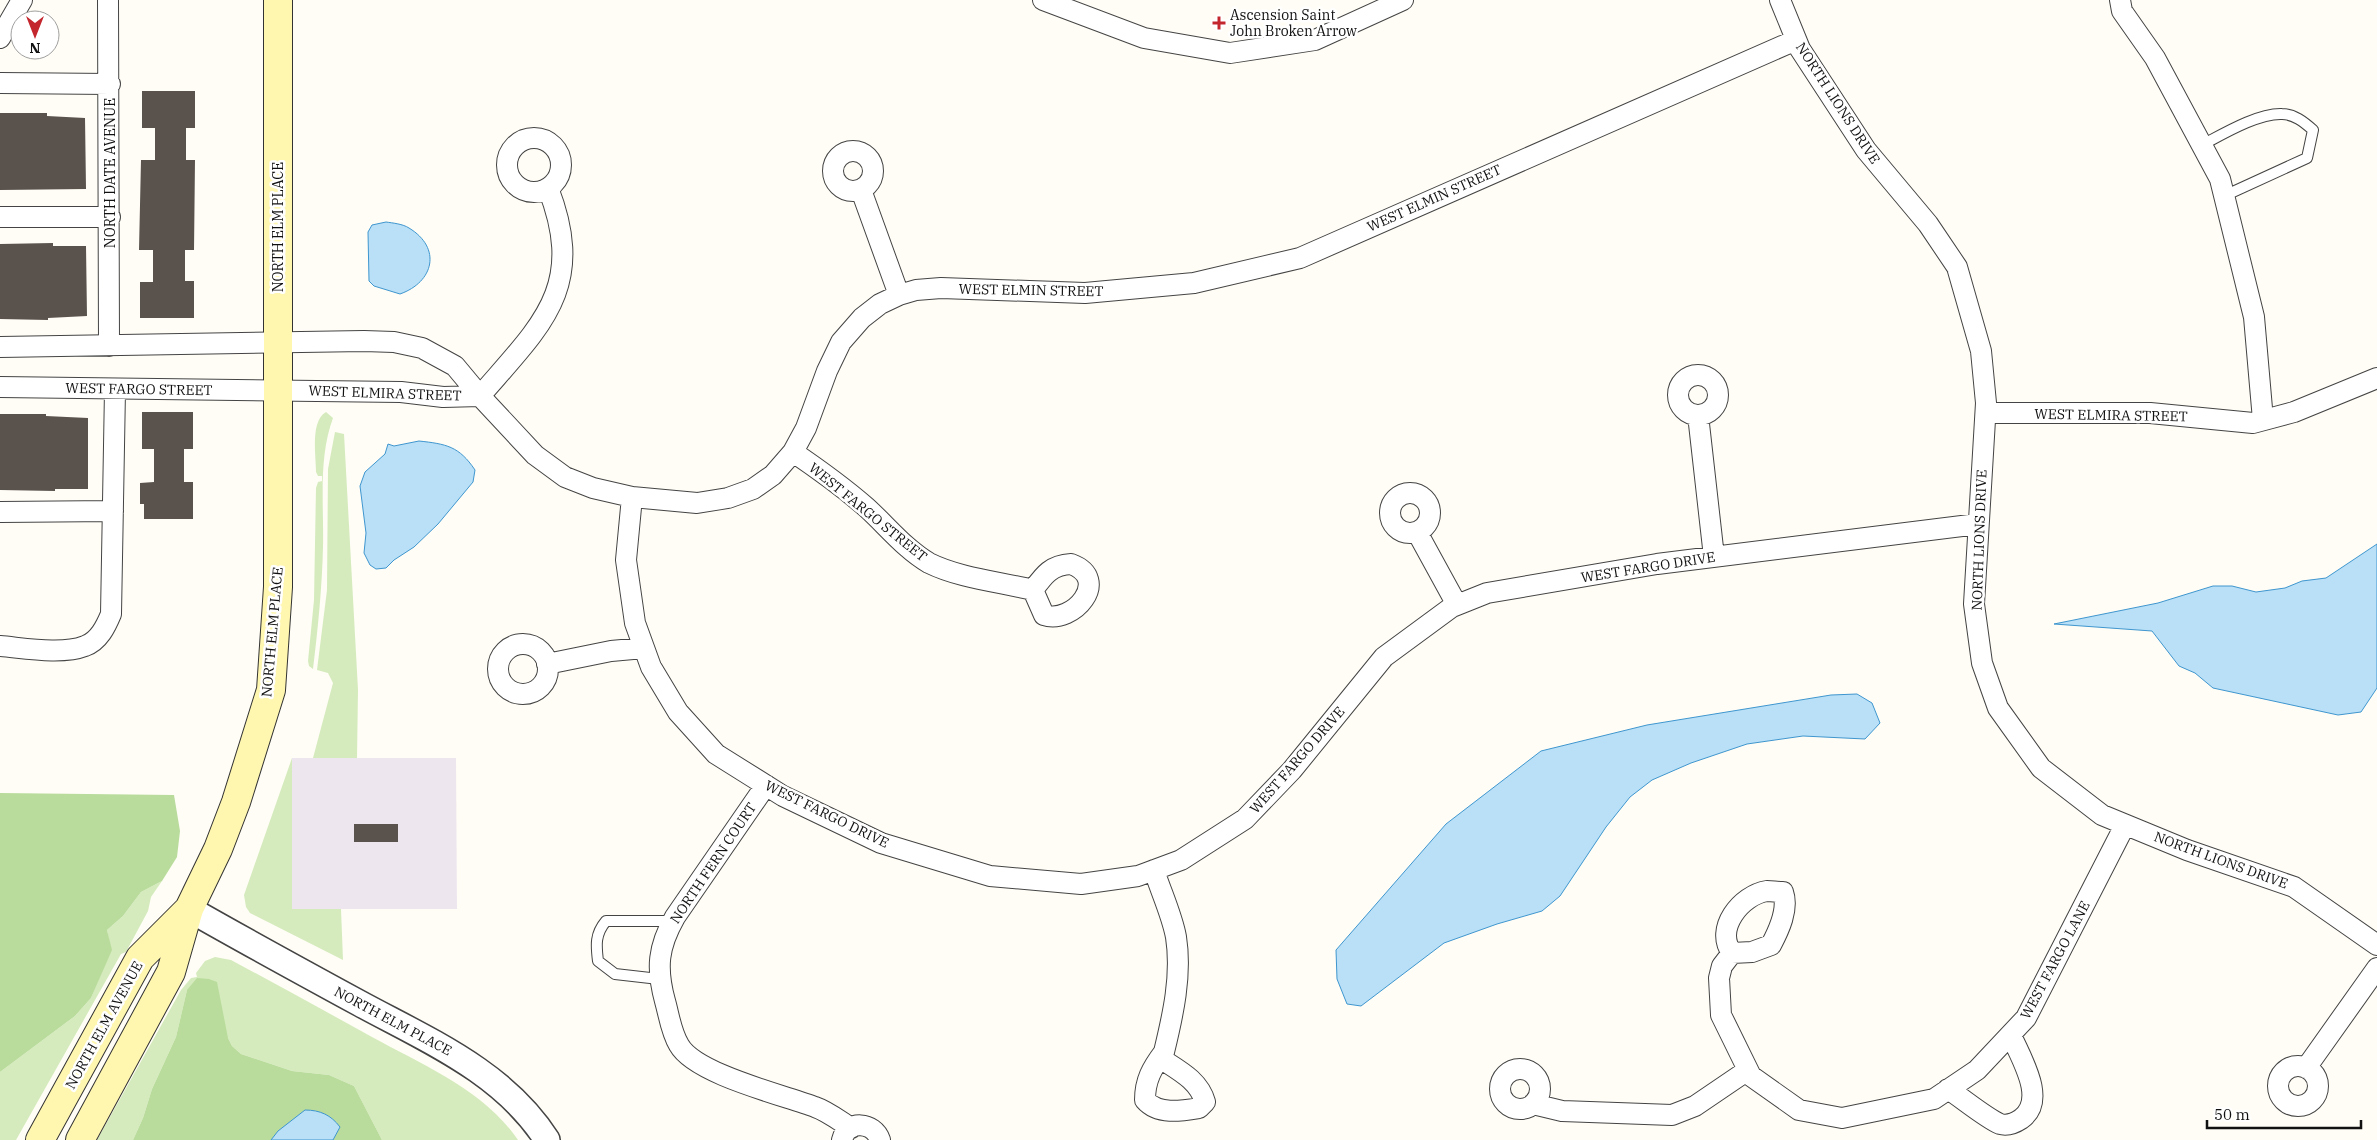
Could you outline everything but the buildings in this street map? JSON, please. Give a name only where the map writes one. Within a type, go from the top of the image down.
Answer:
[{"type":"main road","name":"NORTH ELM PLACE","points":[[189,909],[218,849],[236,802],[271,690],[278,587],[278,0]]},
{"type":"main road","name":"NORTH ELM AVENUE","points":[[40,1140],[140,958],[189,909]]},
{"type":"main road","points":[[80,1140],[172,972],[189,909]]},
{"type":"street","points":[[0,38],[22,0]]},
{"type":"street","name":"NORTH DATE AVENUE","points":[[108,0],[110,84],[109,346]]},
{"type":"street","points":[[1043,0],[1144,38],[1230,53],[1315,40],[1380,5],[1403,0]]},
{"type":"street","name":"NORTH LIONS DRIVE","points":[[1780,0],[1800,49],[1866,150],[1928,224],[1958,267],[1980,351],[1986,413],[1974,604],[1982,663],[1998,708],[2041,768],[2102,815],[2187,850],[2294,887],[2377,944]]},
{"type":"street","points":[[2120,0],[2122,11],[2155,58],[2220,179],[2254,317],[2263,420]]},
{"type":"street","name":"WEST ELMIN STREET","points":[[480,396],[535,454],[565,478],[593,488],[632,497],[697,503],[728,498],[753,489],[773,475],[793,452],[806,428],[827,371],[841,342],[862,318],[880,304],[899,295],[916,290],[941,288],[1095,292],[1194,283],[1300,258],[1796,40]]},
{"type":"street","points":[[0,83],[110,84]]},
{"type":"street","points":[[480,396],[537,330],[560,283],[564,259],[563,238],[548,188]]},
{"type":"street","points":[[861,190],[899,295]]},
{"type":"street","points":[[0,217],[110,218]]},
{"type":"street","name":"WEST ELMIRA STREET","points":[[278,343],[394,342],[422,348],[455,366],[480,396]]},
{"type":"street","points":[[0,347],[278,343]]},
{"type":"street","name":"WEST ELMIRA STREET","points":[[1986,413],[2150,413],[2253,423],[2294,412],[2377,378]]},
{"type":"street","name":"WEST FARGO STREET","points":[[0,387],[115,390],[278,390]]},
{"type":"street","points":[[0,646],[56,650],[86,646],[105,630],[111,614],[115,390]]},
{"type":"street","name":"WEST ELMIRA STREET","points":[[278,390],[401,392],[443,397],[480,396]]},
{"type":"street","points":[[1698,414],[1714,557]]},
{"type":"street","name":"WEST FARGO STREET","points":[[793,452],[838,484],[884,523],[909,549],[930,563],[953,572],[1033,590]]},
{"type":"street","name":"WEST FARGO DRIVE","points":[[632,497],[626,560],[635,623],[651,667],[678,712],[716,754],[783,796],[881,843],[990,876],[1081,884],[1138,876],[1181,860],[1245,819],[1292,770],[1384,657],[1457,605],[1487,593],[1657,564],[1978,524]]},
{"type":"street","points":[[0,512],[113,511]]},
{"type":"street","points":[[1417,532],[1457,605]]},
{"type":"street","points":[[547,664],[611,651],[644,648]]},
{"type":"street","name":"NORTH FERN COURT","points":[[766,785],[672,922],[660,954],[659,979],[679,1045],[689,1057],[712,1070],[794,1101],[816,1107],[846,1134],[856,1125],[869,1126],[876,1132],[880,1140]]},
{"type":"street","name":"WEST FARGO LANE","points":[[1732,953],[1722,966],[1719,978],[1721,1015],[1751,1076],[1799,1110],[1842,1118],[1860,1116],[1934,1099],[1977,1070],[2026,1018],[2126,825]]},
{"type":"street","points":[[1154,870],[1176,936],[1178,969],[1174,1012],[1164,1052],[1160,1058]]},
{"type":"street","name":"NORTH ELM PLACE","points":[[189,909],[477,1068],[505,1090],[524,1110],[547,1140]]},
{"type":"street","points":[[2306,1068],[2377,968]]},
{"type":"street","points":[[1948,1089],[2000,1124],[2010,1125],[2023,1118],[2032,1105],[2033,1092],[2028,1074],[2010,1035]]},
{"type":"street","points":[[1533,1104],[1571,1112],[1672,1115],[1695,1106],[1748,1070]]},
{"type":"lane","points":[[2202,145],[2259,118],[2282,114],[2301,120],[2313,130],[2306,158],[2224,196]]},
{"type":"lane","points":[[659,979],[615,974],[598,961],[596,944],[599,929],[606,922],[672,922]]},
{"type":"shaded area","points":[[292,758],[456,758],[457,909],[292,909]]},
{"type":"green space","points":[[326,412],[333,418],[325,449],[322,578],[313,669],[309,666],[308,661],[314,600],[316,488],[318,482],[322,481],[322,476],[318,476],[316,472],[315,439],[318,423]]},
{"type":"green space","points":[[335,432],[344,434],[358,690],[357,758],[313,758],[333,683],[328,673],[317,670],[327,590],[328,469]]},
{"type":"green space","points":[[292,758],[292,909],[341,909],[343,960],[250,913],[246,907],[244,895]]},
{"type":"green space","points":[[0,793],[174,795],[180,831],[177,857],[162,881],[141,892],[123,916],[107,930],[112,950],[91,998],[75,1016],[0,1072]]},
{"type":"green space","points":[[162,881],[151,897],[148,911],[126,952],[121,954],[16,1140],[0,1140],[0,1072],[75,1016],[91,998],[111,950],[107,930],[123,916],[141,892]]},
{"type":"green space","points":[[215,957],[231,960],[451,1080],[488,1107],[504,1122],[518,1140],[382,1140],[354,1086],[329,1075],[292,1071],[241,1054],[232,1046],[228,1038],[187,990],[176,1037],[152,1089],[143,1118],[133,1140],[97,1140],[181,990],[191,978],[197,977],[196,973],[205,961]]},
{"type":"green space","points":[[197,978],[217,982],[228,1038],[232,1046],[241,1054],[292,1071],[329,1075],[354,1086],[382,1140],[133,1140],[143,1118],[152,1089],[176,1037],[187,990]]},
{"type":"water","points":[[386,222],[409,228],[426,245],[430,255],[430,264],[420,281],[412,289],[400,294],[374,286],[369,281],[368,232],[372,225]]},
{"type":"water","points":[[419,441],[437,443],[457,451],[475,470],[473,482],[438,524],[414,547],[394,560],[386,568],[376,569],[370,565],[364,553],[366,533],[360,486],[365,472],[385,454],[388,444],[394,446]]},
{"type":"water","points":[[2377,544],[2377,688],[2361,712],[2338,715],[2213,688],[2195,673],[2179,666],[2152,631],[2054,624],[2158,603],[2213,586],[2232,586],[2256,592],[2285,588],[2302,581],[2326,578]]},
{"type":"water","points":[[1857,694],[1872,703],[1880,723],[1865,739],[1803,736],[1747,744],[1691,763],[1652,780],[1630,797],[1606,827],[1560,896],[1542,911],[1497,924],[1444,943],[1361,1006],[1347,1004],[1337,979],[1336,950],[1446,824],[1541,751],[1647,725],[1831,695]]},
{"type":"water","points":[[305,1110],[325,1114],[337,1123],[340,1127],[333,1140],[271,1140],[278,1131]]},
{"type":"place","name":"Ascension Saint John Broken Arrow","points":[[1219,23]]}]
